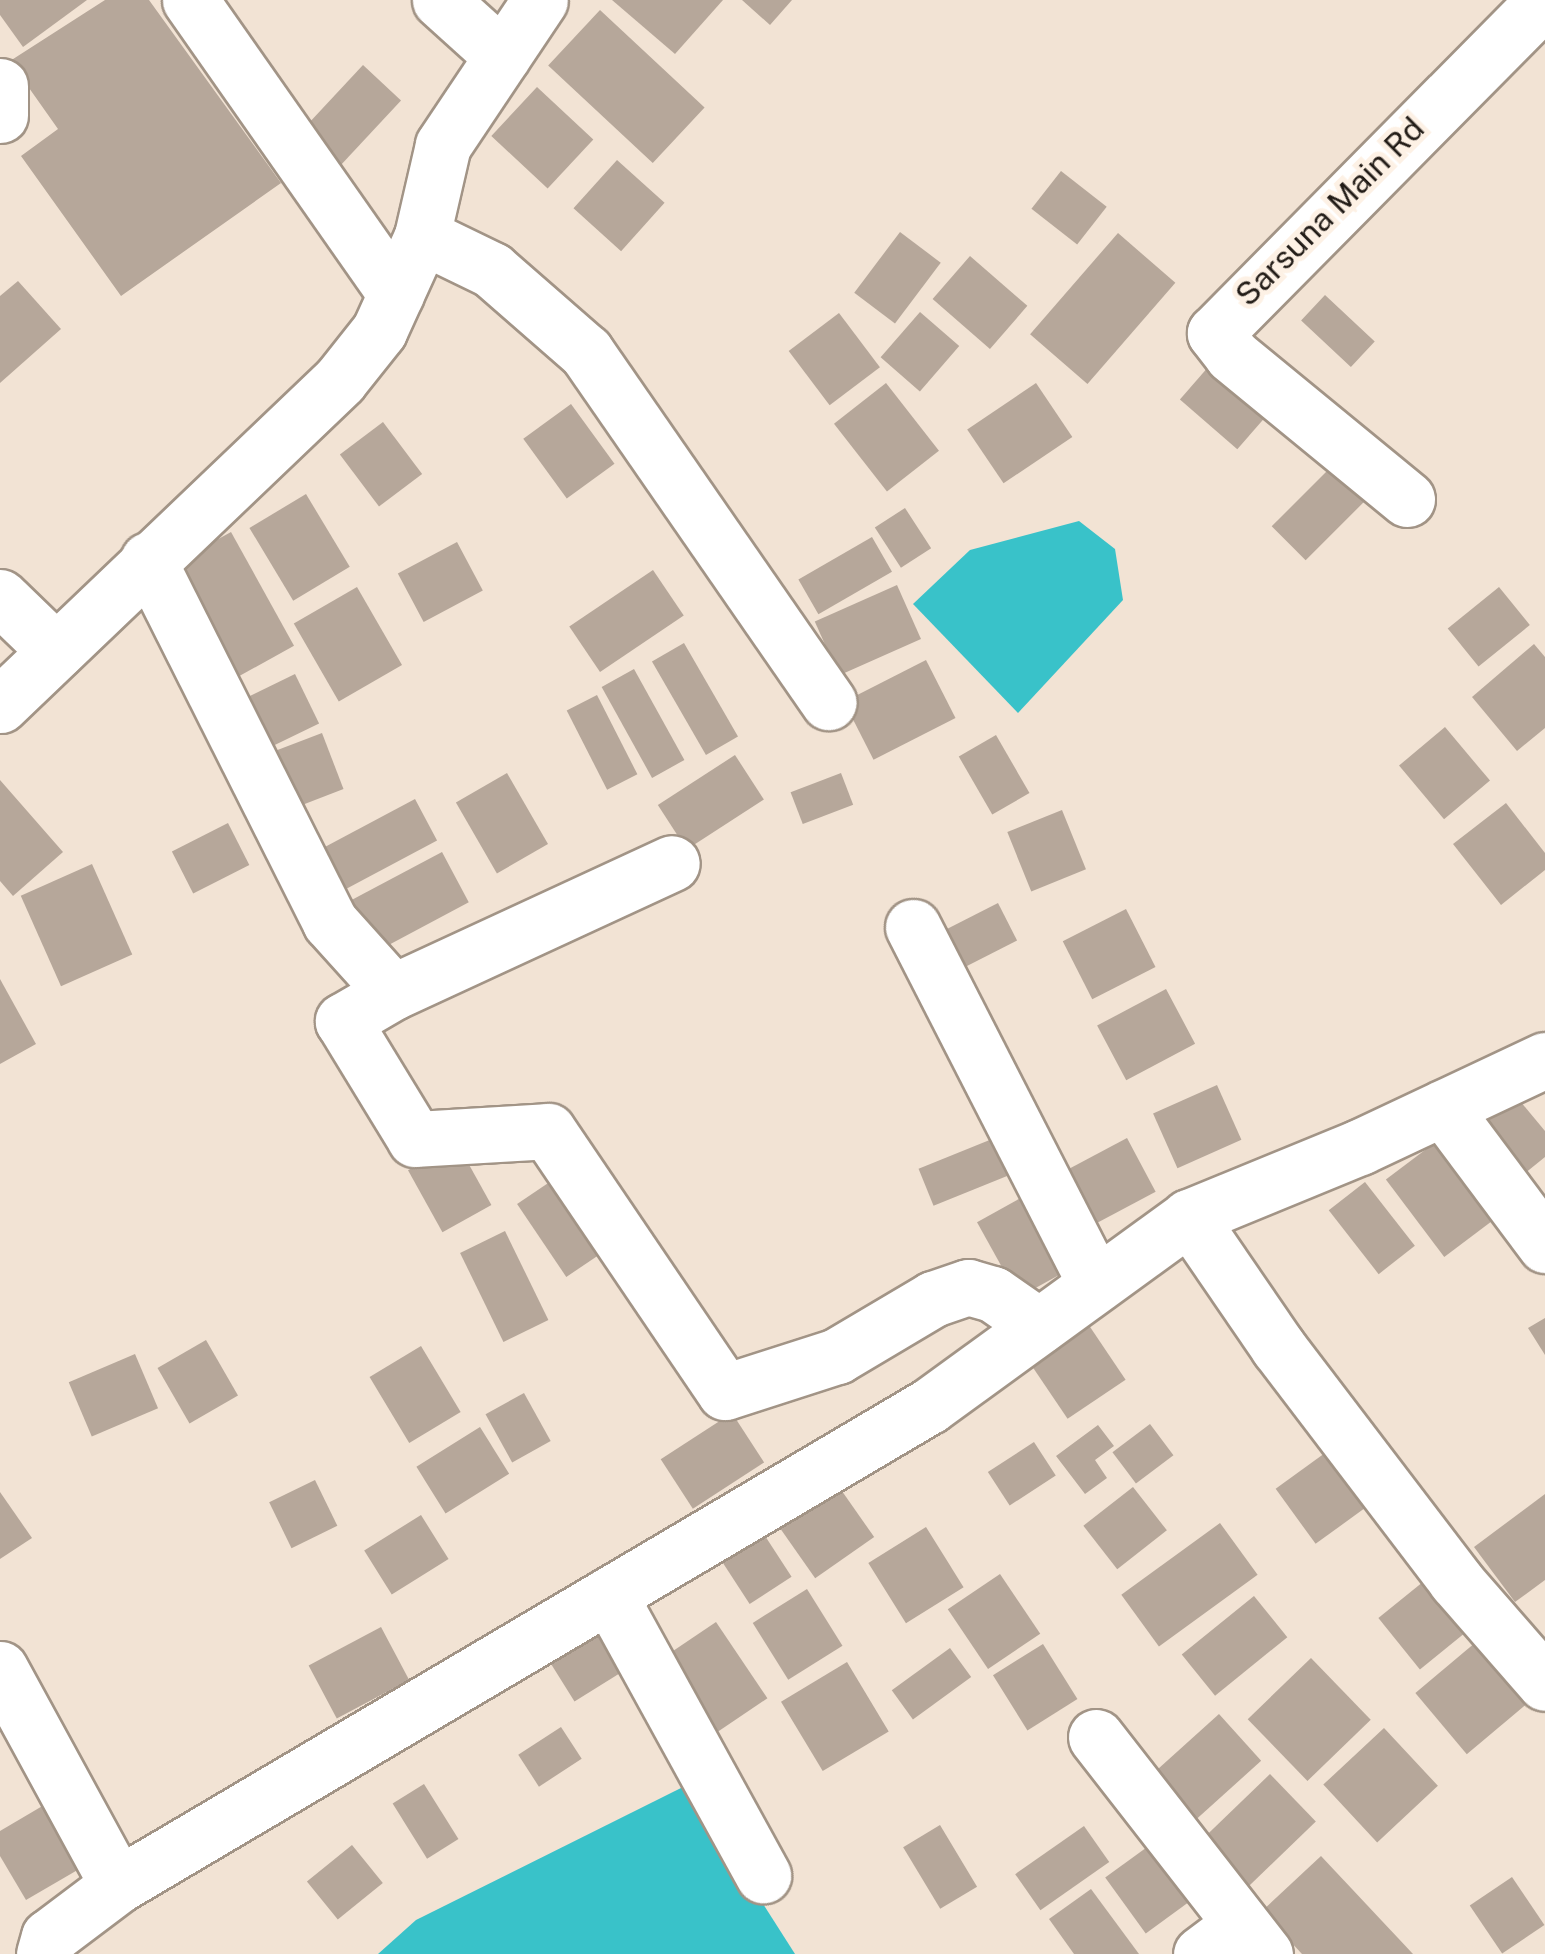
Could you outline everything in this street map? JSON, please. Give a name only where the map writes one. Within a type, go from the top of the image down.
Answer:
[{"type":"street","points":[[190,0],[396,294]]},
{"type":"street","points":[[440,0],[502,56]]},
{"type":"street","points":[[0,704],[340,380],[379,331],[422,236],[443,145],[540,0]]},
{"type":"street","name":"Sarsuna Main Rd","points":[[1406,499],[1232,355],[1215,333],[1544,0]]},
{"type":"street","points":[[0,86],[0,116]]},
{"type":"street","points":[[422,236],[492,270],[586,352],[828,702]]},
{"type":"street","points":[[148,560],[330,922],[393,992]]},
{"type":"street","points":[[0,597],[56,651]]},
{"type":"street","points":[[672,863],[393,992],[343,1021],[415,1139],[548,1132],[725,1392],[836,1356],[934,1299],[968,1287],[993,1294],[1038,1326]]},
{"type":"street","points":[[913,927],[1096,1284]]},
{"type":"street","points":[[44,1954],[62,1926],[118,1885],[929,1406],[1188,1217],[1545,1060]]},
{"type":"street","points":[[1443,1108],[1545,1244]]},
{"type":"street","points":[[1188,1217],[1444,1566],[1545,1683]]},
{"type":"street","points":[[608,1595],[763,1875]]},
{"type":"street","points":[[0,1669],[118,1885]]},
{"type":"street","points":[[1096,1737],[1236,1944]]},
{"type":"water","points":[[1079,521],[1115,549],[1123,600],[1018,713],[913,604],[970,550]]},
{"type":"water","points":[[687,1785],[795,1954],[378,1954],[416,1920]]},
{"type":"building","points":[[0,0],[87,0],[23,47],[0,15]]},
{"type":"building","points":[[105,0],[149,0],[281,183],[121,296],[21,156],[58,129],[10,61]]},
{"type":"building","points":[[612,0],[723,0],[675,54]]},
{"type":"building","points":[[742,0],[792,0],[770,25]]},
{"type":"building","points":[[600,10],[705,108],[653,163],[548,66]]},
{"type":"building","points":[[363,65],[401,100],[337,169],[299,134]]},
{"type":"building","points":[[537,87],[593,140],[548,189],[491,136]]},
{"type":"building","points":[[617,160],[665,203],[621,251],[574,208]]},
{"type":"building","points":[[1061,171],[1107,207],[1077,245],[1031,209]]},
{"type":"building","points":[[900,232],[941,263],[895,323],[854,293]]},
{"type":"building","points":[[1118,233],[1175,283],[1087,384],[1030,334]]},
{"type":"building","points":[[970,256],[1027,306],[990,349],[933,299]]},
{"type":"building","points":[[18,281],[61,329],[0,383],[0,296]]},
{"type":"building","points":[[1325,295],[1375,341],[1351,367],[1301,321]]},
{"type":"building","points":[[920,312],[959,346],[920,391],[881,357]]},
{"type":"building","points":[[839,313],[880,367],[830,405],[789,351]]},
{"type":"building","points":[[1216,358],[1273,408],[1237,449],[1180,400]]},
{"type":"building","points":[[886,383],[939,451],[887,491],[834,424]]},
{"type":"building","points":[[1036,383],[1072,437],[1004,483],[967,429]]},
{"type":"building","points":[[571,404],[614,464],[567,499],[523,439]]},
{"type":"building","points":[[383,422],[422,474],[379,506],[340,454]]},
{"type":"building","points":[[1341,457],[1375,491],[1306,560],[1272,526]]},
{"type":"building","points":[[306,494],[350,567],[293,601],[249,528]]},
{"type":"building","points":[[905,508],[931,548],[901,568],[875,528]]},
{"type":"building","points":[[231,532],[294,646],[225,684],[162,570]]},
{"type":"building","points":[[872,537],[892,572],[818,614],[798,580]]},
{"type":"building","points":[[457,542],[483,591],[424,622],[398,573]]},
{"type":"building","points":[[653,570],[684,616],[600,672],[569,626]]},
{"type":"building","points":[[897,585],[921,639],[839,676],[815,622]]},
{"type":"building","points":[[357,587],[402,665],[339,701],[294,624]]},
{"type":"building","points":[[1499,587],[1530,625],[1479,667],[1448,629]]},
{"type":"building","points":[[684,643],[738,737],[706,755],[652,662]]},
{"type":"building","points":[[1534,644],[1545,657],[1545,728],[1517,751],[1472,697]]},
{"type":"building","points":[[926,660],[956,718],[874,760],[844,702]]},
{"type":"building","points":[[634,669],[684,760],[652,778],[602,687]]},
{"type":"building","points":[[295,674],[319,723],[263,751],[239,701]]},
{"type":"building","points":[[597,695],[637,774],[607,790],[567,710]]},
{"type":"building","points":[[1445,727],[1490,781],[1444,819],[1399,766]]},
{"type":"building","points":[[322,733],[344,789],[287,811],[265,755]]},
{"type":"building","points":[[996,735],[1030,793],[992,815],[959,756]]},
{"type":"building","points":[[735,755],[764,799],[687,850],[658,805]]},
{"type":"building","points":[[507,773],[548,844],[497,874],[456,802]]},
{"type":"building","points":[[841,773],[853,805],[803,824],[791,792]]},
{"type":"building","points":[[0,780],[63,852],[13,896],[0,881]]},
{"type":"building","points":[[415,799],[437,840],[341,892],[319,850]]},
{"type":"building","points":[[1506,803],[1545,853],[1545,870],[1501,905],[1453,844]]},
{"type":"building","points":[[1062,810],[1086,869],[1031,891],[1007,832]]},
{"type":"building","points":[[228,823],[249,865],[193,893],[172,852]]},
{"type":"building","points":[[442,852],[469,902],[370,955],[343,905]]},
{"type":"building","points":[[92,864],[132,954],[61,986],[21,896]]},
{"type":"building","points":[[998,903],[1017,940],[959,970],[940,933]]},
{"type":"building","points":[[1126,909],[1156,967],[1092,999],[1063,941]]},
{"type":"building","points":[[0,979],[36,1044],[0,1064]]},
{"type":"building","points":[[1166,989],[1195,1044],[1126,1080],[1097,1026]]},
{"type":"building","points":[[1217,1085],[1241,1140],[1177,1168],[1153,1113]]},
{"type":"building","points":[[1515,1095],[1545,1131],[1545,1157],[1518,1179],[1475,1128]]},
{"type":"building","points":[[1002,1135],[1017,1172],[934,1206],[919,1169]]},
{"type":"building","points":[[1127,1138],[1156,1192],[1083,1230],[1055,1176]]},
{"type":"building","points":[[457,1143],[491,1205],[442,1232],[408,1170]]},
{"type":"building","points":[[1433,1144],[1491,1221],[1444,1257],[1386,1180]]},
{"type":"building","points":[[566,1171],[615,1244],[566,1277],[517,1204]]},
{"type":"building","points":[[1365,1182],[1415,1246],[1379,1274],[1329,1210]]},
{"type":"building","points":[[1026,1195],[1068,1270],[1019,1297],[977,1222]]},
{"type":"building","points":[[505,1231],[548,1320],[503,1342],[460,1253]]},
{"type":"building","points":[[1082,1315],[1126,1380],[1068,1419],[1024,1354]]},
{"type":"building","points":[[1545,1318],[1545,1355],[1528,1328]]},
{"type":"building","points":[[206,1340],[238,1395],[190,1423],[158,1368]]},
{"type":"building","points":[[421,1346],[461,1412],[409,1443],[370,1377]]},
{"type":"building","points":[[135,1354],[158,1408],[92,1436],[69,1382]]},
{"type":"building","points":[[524,1393],[551,1441],[512,1462],[486,1414]]},
{"type":"building","points":[[732,1413],[764,1462],[693,1509],[661,1459]]},
{"type":"building","points":[[1150,1424],[1173,1455],[1136,1483],[1112,1452]]},
{"type":"building","points":[[1098,1425],[1114,1446],[1095,1460],[1107,1478],[1085,1494],[1056,1456]]},
{"type":"building","points":[[480,1427],[509,1474],[446,1513],[416,1467]]},
{"type":"building","points":[[1034,1442],[1056,1476],[1010,1506],[988,1472]]},
{"type":"building","points":[[1325,1453],[1365,1508],[1316,1544],[1276,1489]]},
{"type":"building","points":[[830,1474],[874,1537],[815,1578],[771,1515]]},
{"type":"building","points":[[315,1480],[337,1526],[292,1548],[269,1502]]},
{"type":"building","points":[[1133,1487],[1167,1530],[1117,1569],[1083,1526]]},
{"type":"building","points":[[0,1492],[32,1538],[0,1559]]},
{"type":"building","points":[[1545,1494],[1545,1580],[1515,1602],[1474,1547]]},
{"type":"building","points":[[421,1515],[449,1559],[392,1595],[364,1551]]},
{"type":"building","points":[[754,1519],[792,1577],[750,1604],[712,1546]]},
{"type":"building","points":[[1220,1523],[1258,1575],[1159,1646],[1121,1595]]},
{"type":"building","points":[[926,1527],[964,1587],[906,1623],[868,1563]]},
{"type":"building","points":[[1439,1569],[1481,1620],[1420,1669],[1378,1618]]},
{"type":"building","points":[[1000,1574],[1040,1634],[988,1669],[948,1609]]},
{"type":"building","points":[[807,1589],[843,1646],[788,1680],[753,1623]]},
{"type":"building","points":[[1254,1596],[1287,1637],[1215,1696],[1182,1655]]},
{"type":"building","points":[[596,1602],[635,1664],[574,1702],[536,1640]]},
{"type":"building","points":[[716,1622],[767,1698],[704,1741],[653,1664]]},
{"type":"building","points":[[381,1627],[409,1680],[337,1718],[309,1665]]},
{"type":"building","points":[[1482,1637],[1533,1698],[1467,1754],[1415,1693]]},
{"type":"building","points":[[1043,1644],[1077,1699],[1027,1730],[993,1675]]},
{"type":"building","points":[[950,1648],[971,1677],[913,1719],[892,1690]]},
{"type":"building","points":[[1311,1658],[1371,1720],[1307,1781],[1248,1719]]},
{"type":"building","points":[[847,1662],[889,1731],[823,1771],[781,1702]]},
{"type":"building","points":[[1219,1714],[1261,1761],[1194,1822],[1151,1775]]},
{"type":"building","points":[[561,1727],[582,1759],[539,1787],[518,1755]]},
{"type":"building","points":[[1384,1728],[1438,1786],[1377,1842],[1323,1785]]},
{"type":"building","points":[[1270,1774],[1316,1821],[1242,1892],[1197,1845]]},
{"type":"building","points":[[424,1784],[458,1839],[427,1859],[393,1804]]},
{"type":"building","points":[[56,1798],[93,1861],[26,1900],[0,1856],[0,1831]]},
{"type":"building","points":[[940,1825],[977,1887],[940,1909],[903,1847]]},
{"type":"building","points":[[1084,1826],[1109,1862],[1040,1910],[1015,1874]]},
{"type":"building","points":[[1161,1837],[1202,1893],[1146,1933],[1105,1878]]},
{"type":"building","points":[[352,1845],[383,1883],[338,1920],[307,1882]]},
{"type":"building","points":[[1321,1856],[1413,1954],[1302,1954],[1262,1911]]},
{"type":"building","points":[[1512,1877],[1544,1925],[1502,1954],[1470,1906]]},
{"type":"building","points":[[1091,1889],[1139,1954],[1074,1954],[1049,1919]]}]
